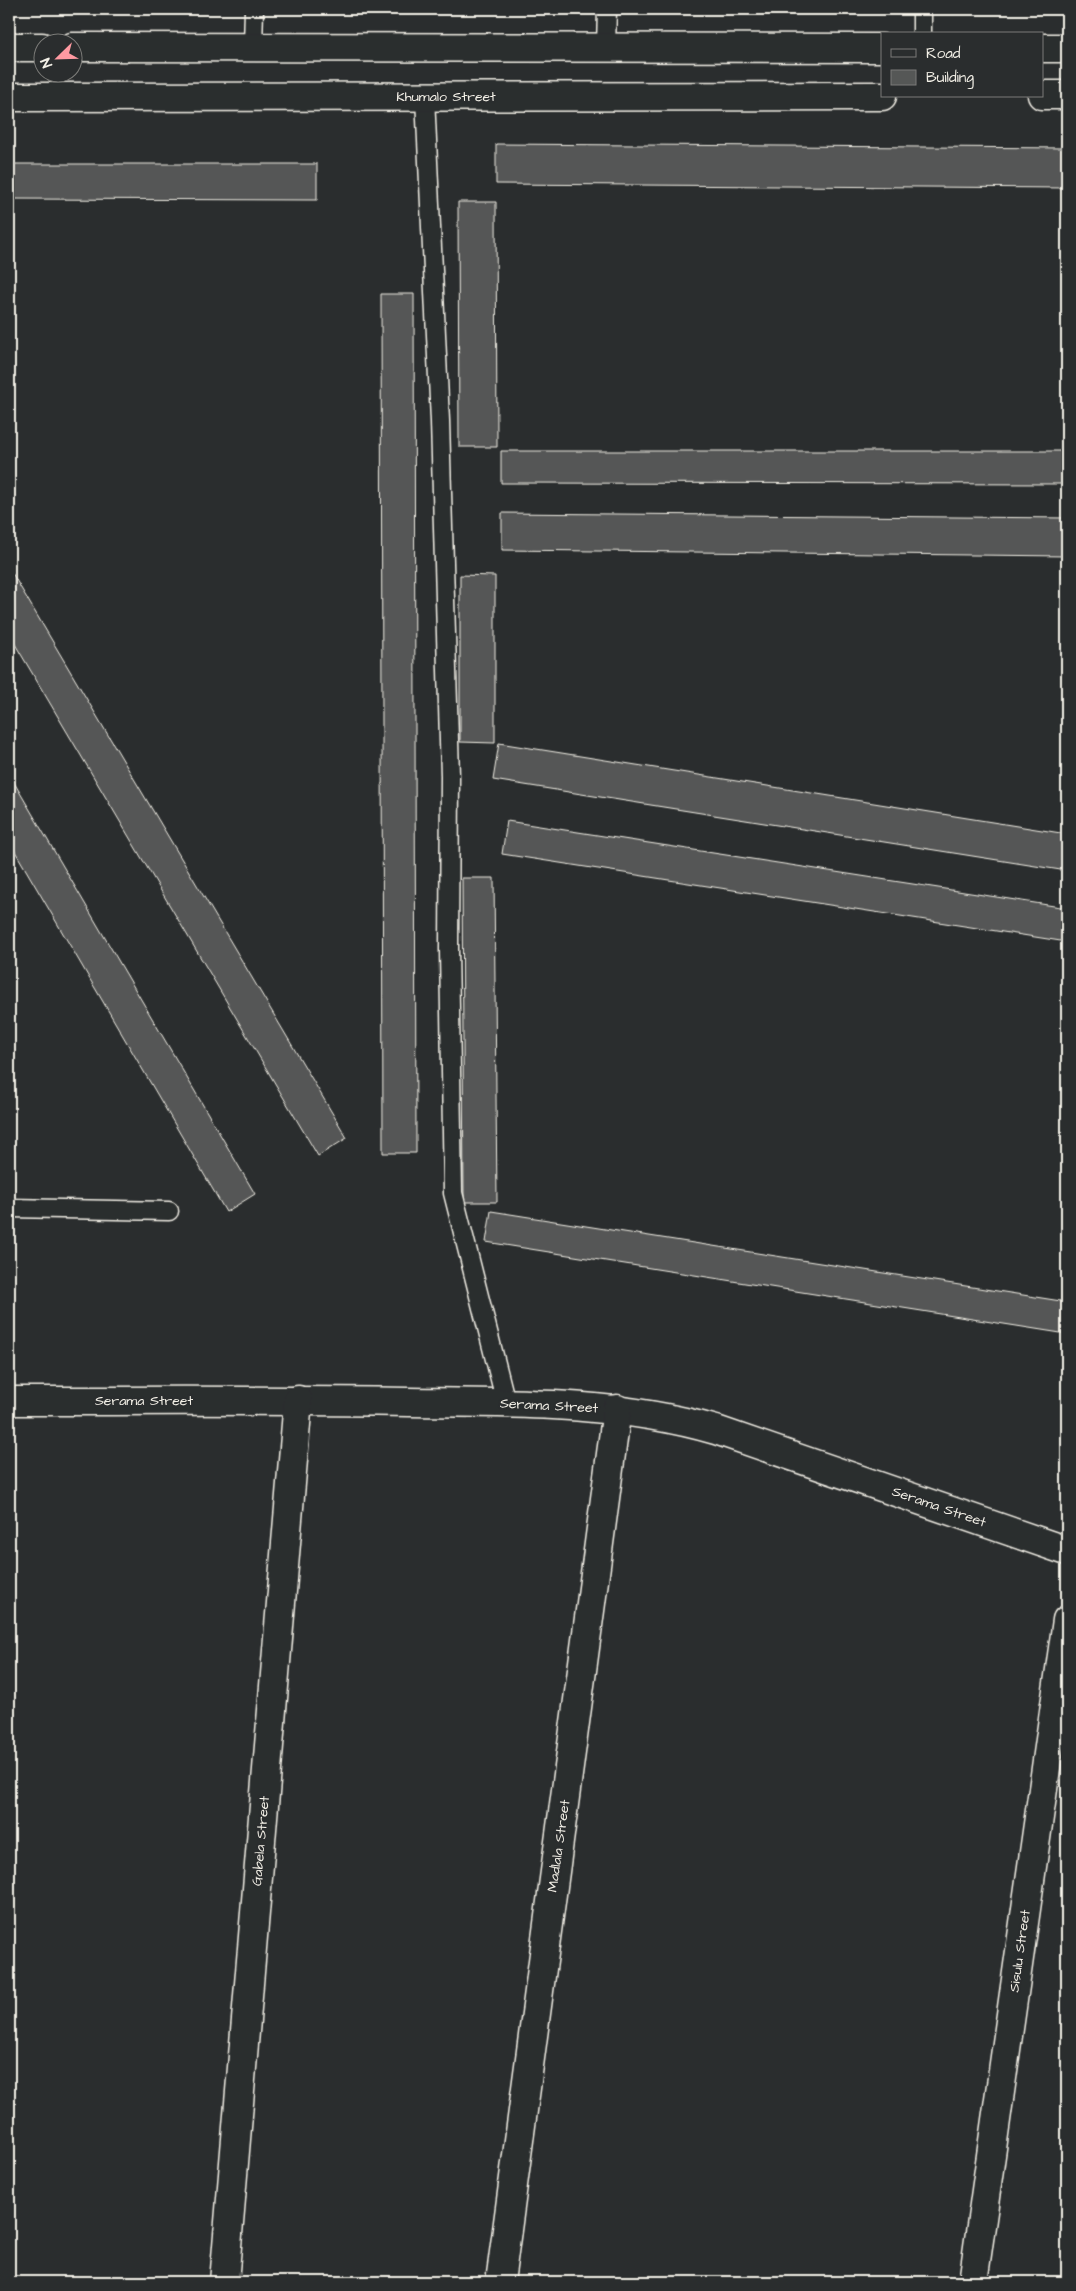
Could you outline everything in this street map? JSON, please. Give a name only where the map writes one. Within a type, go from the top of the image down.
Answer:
[{"type":"street","points":[[9,46],[32,46]]},
{"type":"street","points":[[82,47],[881,48]]},
{"type":"street","points":[[1044,48],[1067,48]]},
{"type":"street","points":[[1044,95],[1067,95]]},
{"type":"street","name":"Khumalo Street","points":[[9,97],[881,96]]},
{"type":"street","name":"Serama Street","points":[[9,1401],[298,1400],[506,1403],[617,1410],[679,1419],[716,1430],[1067,1551]]},
{"type":"street","name":"Gabela Street","points":[[224,2282],[298,1400]]},
{"type":"street","name":"Madlala Street","points":[[500,2282],[617,1410]]},
{"type":"street","name":"Sisulu Street","points":[[973,2282],[1067,1620]]},
{"type":"lane","points":[[253,47],[254,9]]},
{"type":"lane","points":[[606,47],[607,9]]},
{"type":"lane","points":[[922,9],[922,32]]},
{"type":"lane","points":[[425,97],[440,421],[450,747],[449,949],[453,1193],[506,1403]]},
{"type":"lane","points":[[9,1208],[169,1211]]},
{"type":"building","points":[[496,144],[1067,148],[1067,188],[496,184]]},
{"type":"building","points":[[9,164],[317,164],[317,200],[9,199]]},
{"type":"building","points":[[458,202],[496,202],[497,447],[459,447]]},
{"type":"building","points":[[381,294],[414,294],[416,1153],[383,1153]]},
{"type":"building","points":[[501,451],[1067,451],[1067,484],[501,483]]},
{"type":"building","points":[[502,513],[1067,518],[1067,556],[502,550]]},
{"type":"building","points":[[9,568],[347,1138],[318,1156],[9,634]]},
{"type":"building","points":[[460,575],[495,576],[495,743],[460,742]]},
{"type":"building","points":[[499,743],[1067,834],[1067,871],[493,780]]},
{"type":"building","points":[[9,774],[255,1194],[226,1212],[9,841]]},
{"type":"building","points":[[507,821],[1067,908],[1067,942],[502,854]]},
{"type":"building","points":[[462,878],[494,878],[497,1202],[464,1202]]},
{"type":"building","points":[[491,1211],[1067,1302],[1067,1334],[486,1242]]}]
